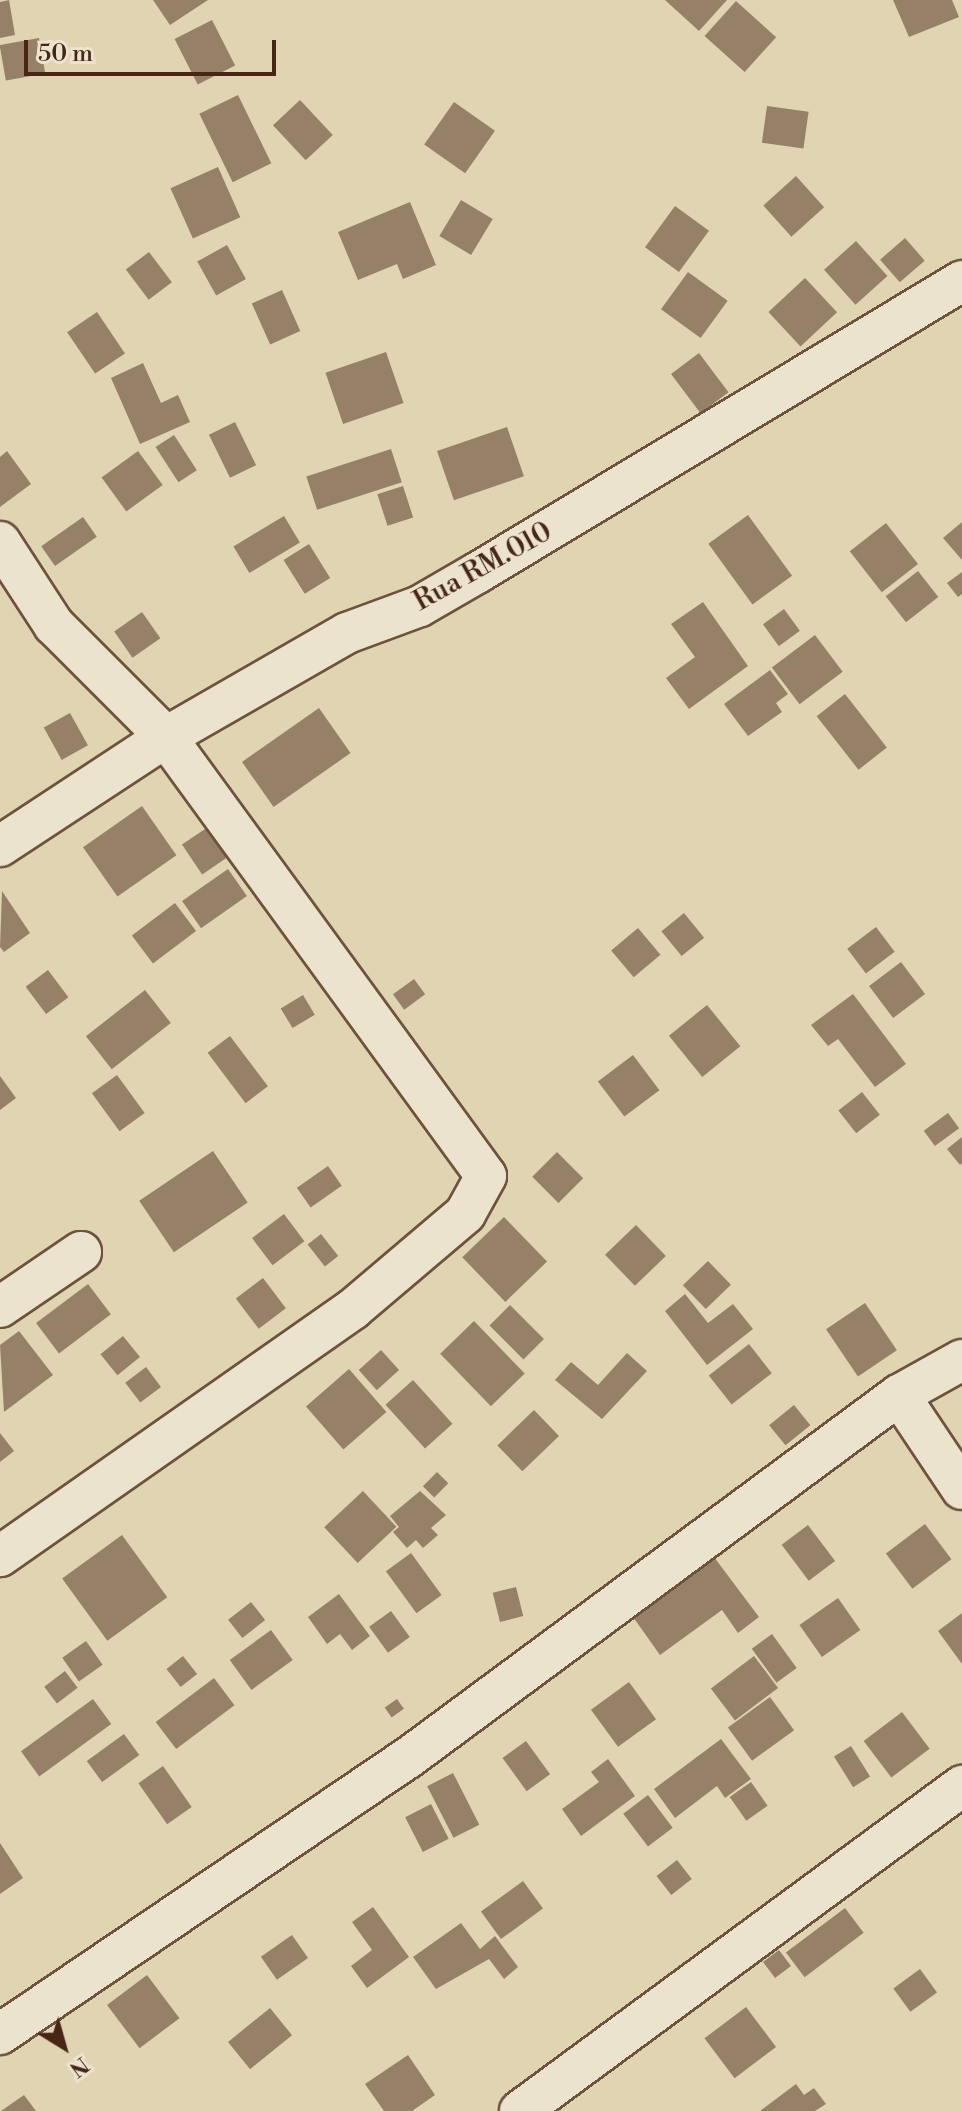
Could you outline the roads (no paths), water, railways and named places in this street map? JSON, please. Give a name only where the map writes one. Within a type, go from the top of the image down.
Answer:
[{"type":"street","name":"Rua RM.010","points":[[0,846],[166,737],[347,633],[420,606],[962,281]]},
{"type":"street","points":[[0,542],[54,625],[166,737],[486,1176],[465,1214],[353,1309],[0,1556]]},
{"type":"street","points":[[0,1307],[81,1252]]},
{"type":"street","points":[[0,2034],[408,1758],[899,1395],[962,1360]]},
{"type":"street","points":[[899,1395],[962,1489]]},
{"type":"street","points":[[520,2111],[962,1786]]}]
